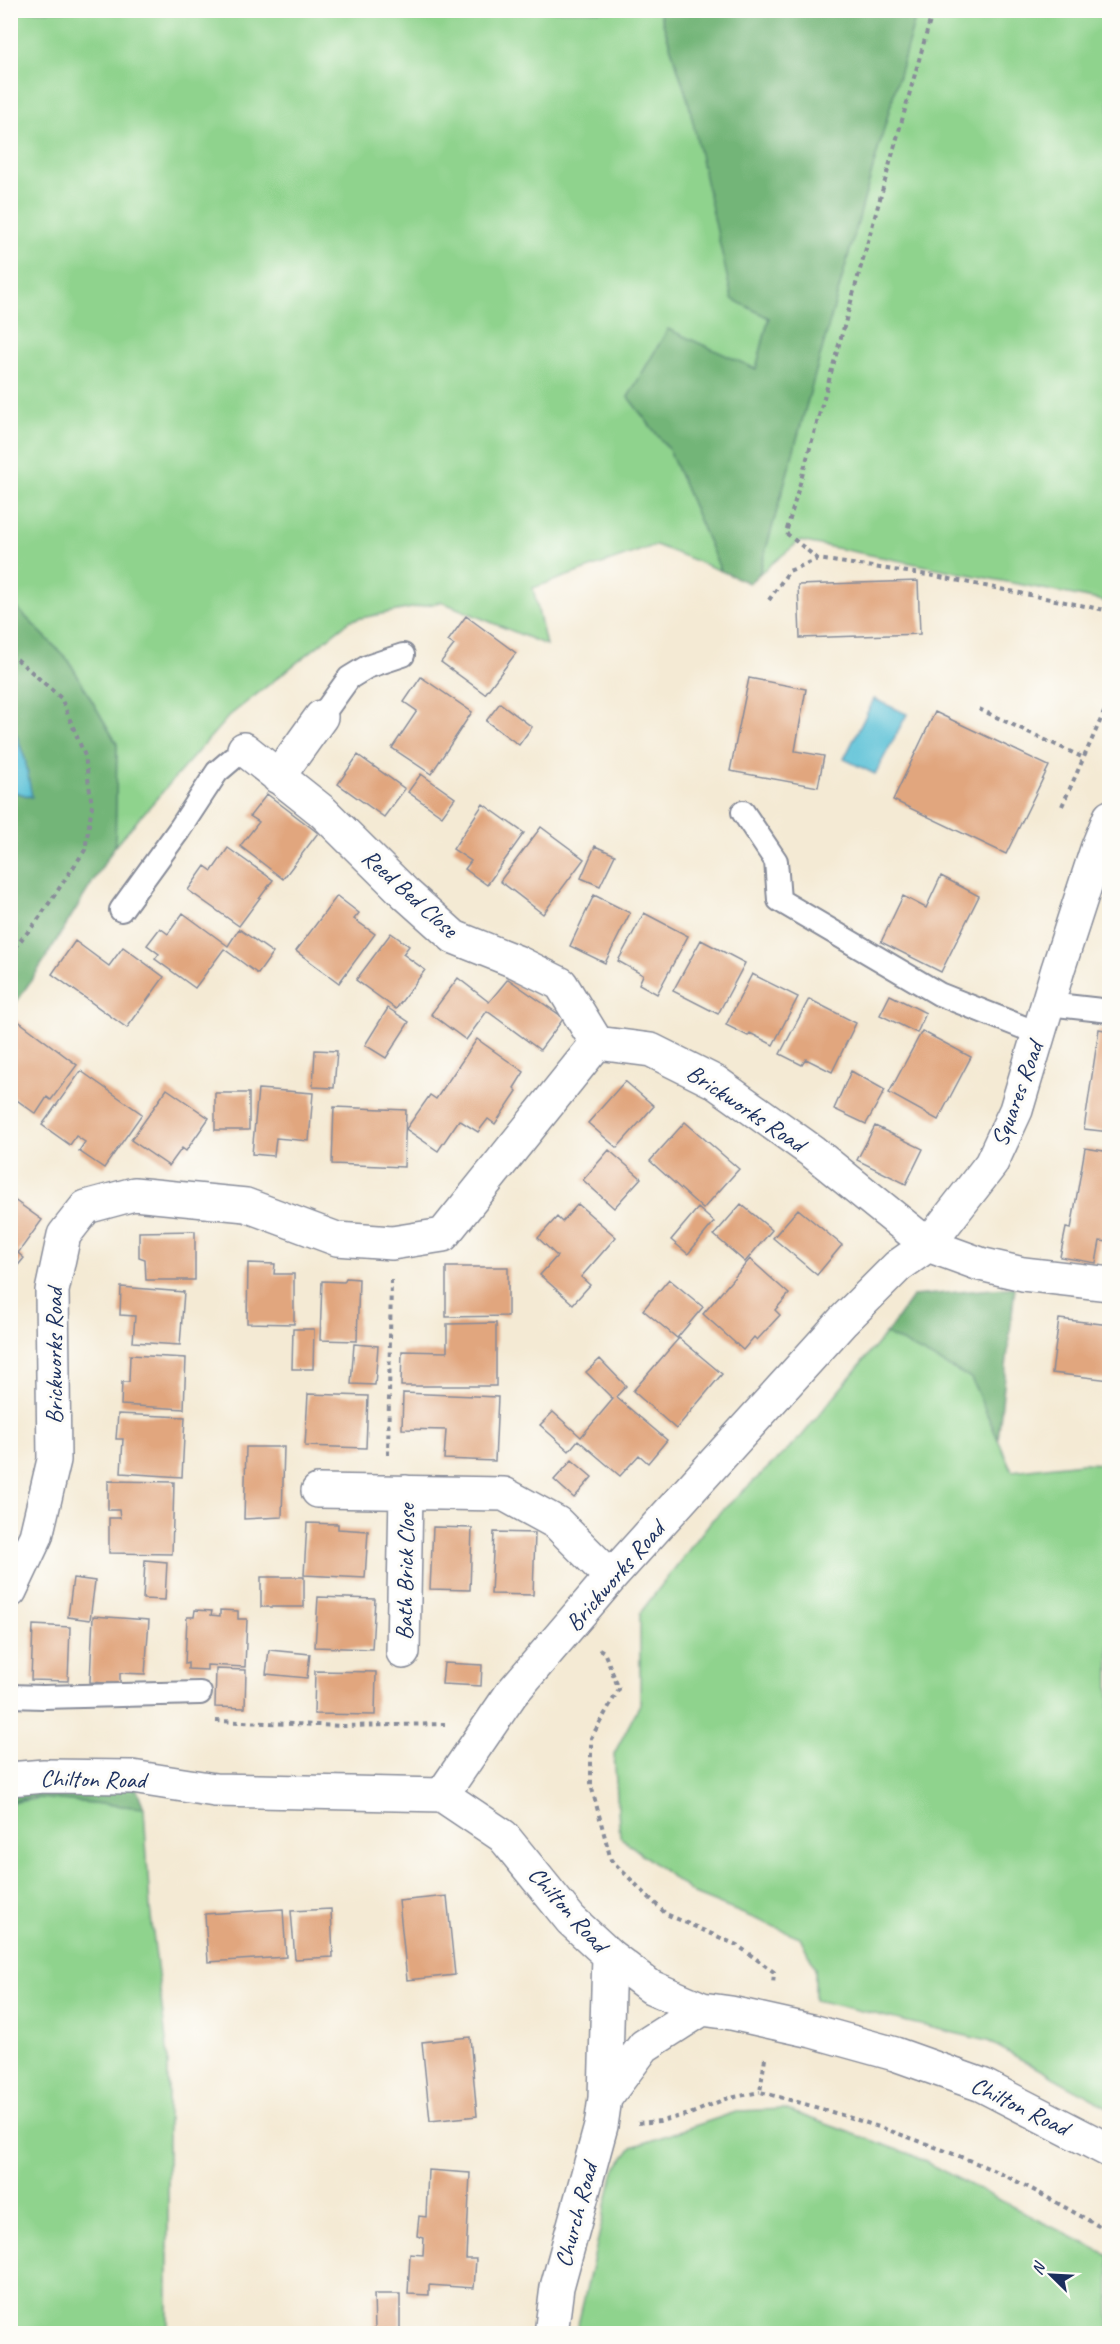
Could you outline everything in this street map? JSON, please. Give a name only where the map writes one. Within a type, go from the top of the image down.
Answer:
[{"type":"street","points":[[278,777],[321,717]]},
{"type":"street","name":"Reed Bed Close","points":[[244,749],[322,811],[406,894],[454,937],[517,962],[561,984],[597,1043]]},
{"type":"street","name":"Squares Road","points":[[928,1245],[991,1164],[1016,1110],[1093,860],[1110,817]]},
{"type":"street","name":"Brickworks Road","points":[[10,1591],[36,1536],[54,1460],[52,1291],[64,1235],[87,1207],[134,1194],[246,1205],[337,1239],[392,1244],[443,1235],[597,1043],[651,1050],[715,1082],[813,1152],[928,1245],[898,1266],[843,1322],[611,1577],[511,1694],[442,1795]]},
{"type":"street","points":[[928,1245],[980,1263],[1023,1274],[1110,1284]]},
{"type":"street","name":"Bath Brick Close","points":[[318,1491],[504,1494],[557,1523],[611,1577]]},
{"type":"street","name":"Bath Brick Close","points":[[397,1492],[404,1652]]},
{"type":"street","name":"Chilton Road","points":[[10,1779],[44,1776],[132,1777],[215,1790],[442,1795],[503,1836],[571,1920],[609,1955],[651,1988],[702,2009],[812,2031],[895,2054],[982,2085],[1110,2151]]},
{"type":"street","name":"Church Road","points":[[551,2334],[557,2287],[603,2112],[609,1955]]},
{"type":"street","name":"Church Road","points":[[603,2112],[644,2046],[702,2009]]},
{"type":"lane","points":[[321,717],[349,678],[367,667],[403,655]]},
{"type":"lane","points":[[121,910],[218,772],[244,749]]},
{"type":"lane","points":[[743,812],[776,861],[779,900],[939,994],[1044,1019],[1110,1011]]},
{"type":"lane","points":[[10,1696],[200,1693]]},
{"type":"path","points":[[818,559],[786,533],[933,10]]},
{"type":"path","points":[[770,600],[789,571],[818,559],[935,576],[1110,611]]},
{"type":"path","points":[[10,653],[61,698],[85,756],[92,806],[85,850],[37,921],[10,953]]},
{"type":"path","points":[[1062,806],[1106,708]]},
{"type":"path","points":[[979,709],[1084,758]]},
{"type":"path","points":[[392,1244],[397,1492]]},
{"type":"path","points":[[564,1633],[604,1652],[619,1689],[591,1738],[591,1785],[611,1860],[666,1914],[737,1946],[774,1972],[770,2022],[759,2092]]},
{"type":"path","points":[[212,1720],[343,1726],[451,1723]]},
{"type":"path","points":[[603,2112],[660,2121],[690,2114],[725,2098],[759,2092],[826,2109],[901,2134],[981,2165],[1110,2232]]},
{"type":"green space","points":[[10,11],[659,11],[688,100],[769,317],[756,370],[628,397],[669,450],[721,571],[656,545],[533,588],[546,645],[442,602],[351,620],[229,716],[115,846],[117,744],[69,661],[11,602]]},
{"type":"green space","points":[[659,11],[917,11],[759,574],[749,583],[721,571],[669,450],[628,397],[668,329],[756,369],[769,318],[732,299],[688,100]]},
{"type":"green space","points":[[917,11],[1109,11],[1109,602],[800,541],[759,574]]},
{"type":"green space","points":[[11,602],[69,661],[117,744],[115,846],[11,1010],[11,791],[31,797],[25,759],[11,720]]},
{"type":"green space","points":[[1015,1287],[998,1439],[971,1378],[886,1334],[913,1296]]},
{"type":"green space","points":[[886,1333],[971,1378],[1012,1471],[1081,1463],[1109,1464],[1109,2108],[988,2041],[815,2000],[815,1968],[800,1937],[694,1894],[620,1837],[614,1754],[640,1704],[640,1613],[712,1520],[801,1437]]},
{"type":"green space","points":[[132,1777],[144,1808],[33,1797],[11,1802],[11,1779]]},
{"type":"green space","points":[[40,1798],[144,1808],[150,1908],[168,2057],[168,2333],[11,2333],[11,1803]]},
{"type":"green space","points":[[784,2109],[910,2154],[1109,2256],[1109,2333],[576,2333],[614,2171],[632,2147],[739,2111]]},
{"type":"water","points":[[874,699],[907,714],[875,774],[844,759]]},
{"type":"water","points":[[11,720],[25,759],[32,797],[11,791]]},
{"type":"building","points":[[918,581],[920,634],[800,638],[798,585]]},
{"type":"building","points":[[466,616],[516,653],[485,694],[441,662],[454,645],[448,641]]},
{"type":"building","points":[[421,677],[472,712],[431,774],[392,748],[417,711],[404,702]]},
{"type":"building","points":[[749,678],[806,689],[795,751],[824,756],[818,787],[730,771]]},
{"type":"building","points":[[500,703],[532,727],[519,745],[486,721]]},
{"type":"building","points":[[935,712],[1049,766],[1006,854],[893,800]]},
{"type":"building","points":[[358,755],[405,789],[384,817],[338,784]]},
{"type":"building","points":[[421,774],[455,798],[442,816],[408,792]]},
{"type":"building","points":[[267,794],[318,833],[283,879],[240,846],[259,822],[250,816]]},
{"type":"building","points":[[483,804],[524,833],[487,885],[465,869],[471,861],[453,849]]},
{"type":"building","points":[[541,827],[584,859],[543,914],[500,881]]},
{"type":"building","points":[[595,846],[615,855],[600,886],[581,878]]},
{"type":"building","points":[[228,848],[273,880],[239,926],[188,890],[205,866],[212,871]]},
{"type":"building","points":[[941,876],[979,896],[941,972],[881,942],[903,896],[926,908]]},
{"type":"building","points":[[594,895],[630,913],[605,963],[570,946]]},
{"type":"building","points":[[337,896],[359,913],[354,919],[375,934],[339,983],[296,951]]},
{"type":"building","points":[[183,913],[228,946],[239,929],[273,953],[258,974],[224,949],[195,988],[155,959],[159,954],[147,945],[160,928],[168,934]]},
{"type":"building","points":[[644,913],[688,936],[657,994],[639,984],[643,975],[618,961]]},
{"type":"building","points":[[391,933],[409,946],[403,954],[425,970],[396,1009],[356,980]]},
{"type":"building","points":[[701,940],[745,963],[718,1014],[673,991]]},
{"type":"building","points":[[75,941],[109,966],[123,947],[164,977],[127,1028],[52,974]]},
{"type":"building","points":[[752,974],[798,997],[773,1045],[750,1033],[748,1036],[726,1025]]},
{"type":"building","points":[[458,978],[489,1002],[508,979],[564,1018],[540,1050],[487,1011],[466,1040],[431,1014]]},
{"type":"building","points":[[890,995],[926,1013],[917,1033],[880,1015]]},
{"type":"building","points":[[809,999],[856,1023],[832,1072],[806,1059],[802,1065],[780,1054]]},
{"type":"building","points":[[388,1008],[409,1022],[386,1058],[365,1045]]},
{"type":"building","points":[[17,1020],[77,1065],[51,1100],[47,1097],[36,1114],[10,1095],[10,1089],[14,1085],[10,1082],[10,1028]]},
{"type":"building","points":[[1099,1029],[1110,1031],[1110,1132],[1084,1129]]},
{"type":"building","points":[[922,1031],[971,1057],[938,1120],[889,1093]]},
{"type":"building","points":[[477,1039],[524,1072],[514,1088],[517,1091],[495,1124],[488,1119],[478,1132],[459,1120],[438,1151],[406,1129],[430,1095],[436,1099]]},
{"type":"building","points":[[315,1050],[337,1051],[334,1088],[313,1087]]},
{"type":"building","points":[[81,1071],[142,1114],[104,1168],[79,1151],[85,1142],[76,1136],[70,1145],[42,1125]]},
{"type":"building","points":[[851,1071],[885,1090],[866,1124],[834,1109]]},
{"type":"building","points":[[625,1081],[654,1106],[617,1148],[588,1123]]},
{"type":"building","points":[[167,1089],[209,1118],[186,1151],[182,1148],[169,1166],[131,1140]]},
{"type":"building","points":[[258,1089],[313,1093],[309,1141],[276,1138],[274,1156],[252,1154]]},
{"type":"building","points":[[215,1093],[249,1093],[249,1130],[215,1130]]},
{"type":"building","points":[[334,1107],[406,1110],[404,1167],[332,1164]]},
{"type":"building","points":[[685,1122],[739,1169],[703,1209],[650,1161]]},
{"type":"building","points":[[875,1126],[923,1149],[906,1184],[857,1160]]},
{"type":"building","points":[[1085,1148],[1110,1152],[1110,1239],[1109,1242],[1100,1241],[1096,1263],[1060,1257],[1066,1228],[1071,1229]]},
{"type":"building","points":[[609,1150],[641,1178],[614,1208],[583,1180]]},
{"type":"building","points":[[10,1197],[42,1220],[18,1253],[24,1258],[10,1275]]},
{"type":"building","points":[[578,1204],[616,1237],[581,1277],[590,1285],[573,1304],[540,1275],[557,1256],[538,1238],[557,1217],[562,1222]]},
{"type":"building","points":[[741,1204],[772,1230],[745,1262],[714,1235]]},
{"type":"building","points":[[698,1208],[714,1222],[688,1254],[671,1240]]},
{"type":"building","points":[[798,1209],[842,1245],[817,1275],[773,1238]]},
{"type":"building","points":[[195,1231],[195,1280],[146,1280],[145,1259],[139,1257],[139,1232]]},
{"type":"building","points":[[750,1259],[789,1294],[775,1310],[780,1315],[757,1340],[754,1337],[743,1350],[703,1314]]},
{"type":"building","points":[[248,1263],[275,1264],[274,1274],[294,1274],[294,1324],[247,1323]]},
{"type":"building","points":[[446,1267],[508,1267],[508,1316],[446,1317]]},
{"type":"building","points":[[346,1278],[359,1279],[357,1341],[320,1340],[322,1281],[344,1282]]},
{"type":"building","points":[[669,1279],[703,1307],[677,1338],[643,1310]]},
{"type":"building","points":[[121,1287],[184,1292],[180,1345],[133,1342],[135,1316],[120,1315]]},
{"type":"building","points":[[1059,1319],[1110,1325],[1110,1380],[1052,1373]]},
{"type":"building","points":[[496,1323],[496,1386],[401,1386],[402,1351],[447,1352],[447,1324]]},
{"type":"building","points":[[293,1329],[314,1329],[313,1369],[292,1369]]},
{"type":"building","points":[[679,1338],[722,1374],[676,1429],[633,1391]]},
{"type":"building","points":[[354,1344],[378,1346],[375,1385],[351,1384]]},
{"type":"building","points":[[130,1355],[186,1358],[184,1409],[121,1405],[122,1382],[129,1382]]},
{"type":"building","points":[[600,1359],[626,1386],[616,1397],[667,1440],[648,1463],[639,1455],[620,1476],[578,1440],[569,1451],[540,1425],[553,1412],[581,1437],[613,1399],[586,1372]]},
{"type":"building","points":[[403,1393],[498,1397],[495,1461],[444,1459],[446,1430],[402,1429]]},
{"type":"building","points":[[308,1394],[368,1396],[366,1448],[305,1446]]},
{"type":"building","points":[[118,1414],[185,1417],[182,1477],[121,1473],[123,1439],[116,1439]]},
{"type":"building","points":[[246,1447],[284,1447],[282,1517],[244,1519]]},
{"type":"building","points":[[572,1460],[592,1477],[574,1498],[554,1480]]},
{"type":"building","points":[[108,1481],[174,1482],[172,1554],[109,1553],[109,1518],[120,1518],[119,1510],[108,1510]]},
{"type":"building","points":[[307,1523],[338,1524],[338,1529],[368,1531],[365,1578],[304,1575]]},
{"type":"building","points":[[433,1527],[472,1528],[470,1590],[430,1589]]},
{"type":"building","points":[[494,1532],[535,1533],[533,1595],[491,1594]]},
{"type":"building","points":[[145,1560],[167,1562],[165,1600],[143,1599]]},
{"type":"building","points":[[261,1577],[304,1577],[304,1607],[261,1607]]},
{"type":"building","points":[[73,1578],[95,1581],[90,1620],[68,1617]]},
{"type":"building","points":[[318,1597],[375,1599],[372,1649],[315,1647]]},
{"type":"building","points":[[195,1610],[212,1611],[211,1615],[220,1616],[220,1610],[238,1611],[238,1619],[247,1619],[245,1667],[207,1665],[207,1670],[188,1669],[188,1663],[185,1664],[187,1617],[194,1617]]},
{"type":"building","points":[[93,1616],[149,1620],[145,1674],[120,1673],[120,1684],[90,1682]]},
{"type":"building","points":[[33,1625],[70,1627],[68,1681],[31,1680]]},
{"type":"building","points":[[269,1650],[310,1654],[307,1678],[266,1674]]},
{"type":"building","points":[[444,1663],[482,1665],[481,1686],[442,1684]]},
{"type":"building","points":[[216,1669],[246,1670],[245,1708],[215,1707]]},
{"type":"building","points":[[315,1671],[376,1672],[375,1715],[314,1714]]},
{"type":"building","points":[[447,1896],[455,1975],[407,1980],[399,1901]]},
{"type":"building","points":[[283,1909],[286,1957],[208,1962],[205,1914]]},
{"type":"building","points":[[331,1909],[333,1957],[295,1959],[291,1911]]},
{"type":"building","points":[[470,2037],[477,2116],[430,2121],[422,2042]]},
{"type":"building","points":[[428,2170],[470,2173],[466,2259],[476,2259],[474,2288],[429,2285],[429,2295],[408,2294],[410,2254],[423,2255],[424,2238],[417,2236],[419,2216],[426,2217]]},
{"type":"building","points":[[374,2294],[400,2294],[400,2330],[443,2330],[444,2334],[369,2334],[375,2330]]}]
